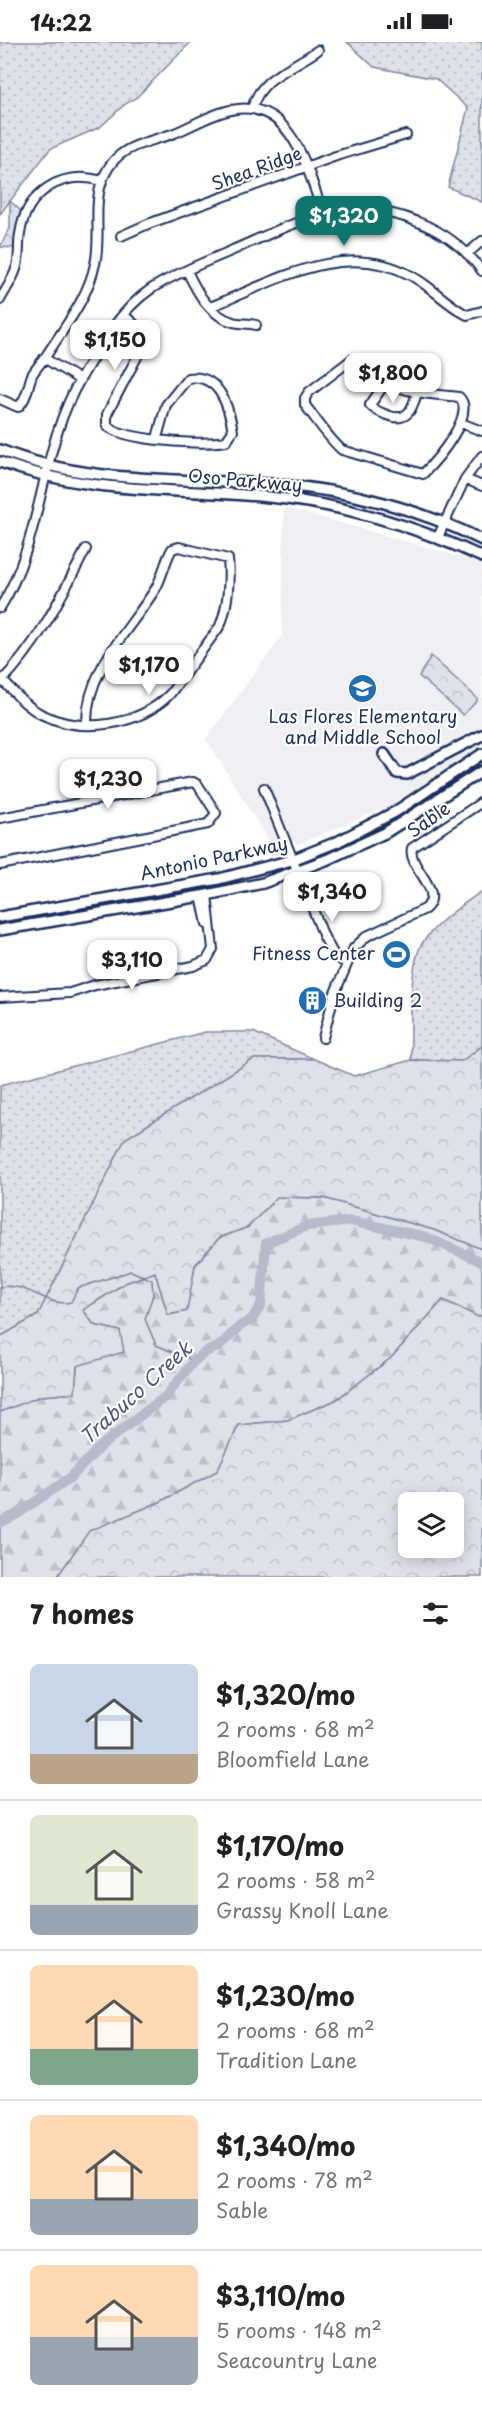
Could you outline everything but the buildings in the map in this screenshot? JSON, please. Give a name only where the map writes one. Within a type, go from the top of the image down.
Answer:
[{"type":"main road","name":"Oso Parkway","points":[[0,450],[49,466],[136,478],[206,480],[310,488],[358,497],[444,523],[482,540]]},
{"type":"main road","name":"Oso Parkway","points":[[0,462],[46,477],[129,490],[269,497],[300,501],[362,514],[438,537],[482,557]]},
{"type":"main road","points":[[384,754],[397,773],[407,774],[482,735]]},
{"type":"main road","name":"Antonio Parkway","points":[[0,917],[219,879],[291,860],[337,842],[387,816],[482,754]]},
{"type":"main road","name":"Antonio Parkway","points":[[0,930],[204,896],[263,883],[296,872],[385,833],[482,771]]},
{"type":"street","points":[[252,109],[260,89],[270,80],[318,50]]},
{"type":"street","points":[[0,399],[18,407],[23,404],[33,373],[78,306],[95,266],[98,200],[102,181],[111,164],[131,146],[172,134],[230,110],[252,109],[276,119],[295,140],[307,167],[322,214]]},
{"type":"street","name":"Shea Ridge","points":[[121,237],[148,224],[307,167],[406,135]]},
{"type":"street","points":[[0,300],[16,270],[22,225],[34,197],[45,188],[70,178],[102,181]]},
{"type":"street","points":[[1,605],[25,557],[63,414],[80,380],[124,315],[151,289],[289,225],[322,214],[354,208],[388,212],[436,230],[467,254],[482,271]]},
{"type":"street","points":[[467,254],[482,241]]},
{"type":"street","points":[[210,308],[318,265],[345,260],[381,264],[409,274],[467,315],[482,310]]},
{"type":"street","points":[[187,271],[196,291],[210,308],[231,322],[256,325]]},
{"type":"street","points":[[124,315],[143,332],[146,340],[107,414],[107,426],[116,432],[157,438],[218,442],[230,438],[233,431],[225,398],[213,386],[194,377],[183,382],[166,405],[157,438]]},
{"type":"street","points":[[44,358],[80,380]]},
{"type":"street","points":[[351,360],[358,361],[386,382],[417,393],[459,398],[465,408],[461,423],[423,474],[342,450],[304,405],[309,392],[351,360]]},
{"type":"street","points":[[386,382],[370,405],[375,411],[397,419],[404,417],[411,408],[417,393]]},
{"type":"street","points":[[461,423],[482,431]]},
{"type":"street","points":[[438,537],[465,479],[482,456]]},
{"type":"street","points":[[465,479],[482,486]]},
{"type":"street","points":[[86,549],[46,626],[26,654],[1,681],[42,714],[61,721],[87,723],[114,723],[138,717],[170,694],[220,626],[225,604],[228,559],[180,547],[172,549],[158,585],[121,636],[93,689],[88,702],[87,723]]},
{"type":"street","points":[[0,818],[193,782],[214,807],[214,819],[208,824],[0,865]]},
{"type":"street","points":[[264,788],[291,860],[324,937],[334,955],[347,964]]},
{"type":"street","name":"Sable","points":[[323,1038],[347,964],[360,940],[429,906],[430,891],[411,855],[412,848],[482,802]]},
{"type":"street","points":[[0,997],[70,993],[95,985],[193,966],[207,960],[213,949],[204,896]]},
{"type":"shaded area","name":"Las Flores Elementary and Middle School","points":[[284,507],[482,563],[482,749],[418,794],[298,844],[292,840],[274,849],[206,739],[282,636]]},
{"type":"green space","points":[[0,42],[191,42],[137,97],[124,105],[100,127],[50,149],[0,214]]},
{"type":"green space","points":[[347,42],[482,42],[482,202],[448,187],[468,108],[436,79],[374,67]]},
{"type":"green space","points":[[10,201],[20,210],[16,248],[0,247],[10,228]]},
{"type":"green space","points":[[431,656],[477,698],[477,701],[463,715],[419,676]]},
{"type":"green space","points":[[482,891],[482,1046],[462,1061],[411,1060],[411,999],[418,952],[435,928]]},
{"type":"green space","points":[[205,1032],[253,1032],[314,1059],[254,1059],[125,1139],[38,1315],[0,1337],[0,1085]]},
{"type":"green space","points":[[482,1046],[482,1249],[434,1230],[324,1198],[277,1197],[248,1227],[219,1238],[195,1265],[187,1311],[168,1315],[155,1272],[125,1283],[83,1310],[94,1325],[120,1331],[124,1352],[77,1366],[75,1393],[41,1396],[0,1412],[0,1337],[38,1315],[125,1139],[254,1059],[314,1059],[354,1076],[411,1060],[462,1061]]},
{"type":"green space","points":[[277,1197],[324,1198],[434,1230],[482,1249],[482,1315],[478,1317],[443,1300],[391,1358],[336,1400],[288,1420],[239,1425],[217,1471],[160,1502],[90,1531],[57,1577],[0,1577],[0,1412],[41,1396],[75,1393],[77,1366],[120,1331],[94,1325],[83,1310],[125,1283],[155,1272],[168,1315],[186,1311],[195,1266],[219,1238],[248,1227]]},
{"type":"green space","points":[[443,1300],[478,1317],[482,1315],[482,1577],[57,1577],[89,1531],[160,1502],[217,1471],[239,1425],[288,1420],[336,1400],[391,1358]]},
{"type":"waterway","name":"Trabuco Creek","points":[[0,1523],[19,1513],[71,1477],[102,1445],[166,1396],[194,1361],[207,1351],[218,1347],[240,1326],[252,1319],[261,1305],[266,1243],[307,1226],[351,1221],[426,1237],[482,1262]]},
{"type":"waterway","points":[[0,1287],[11,1286],[54,1301],[71,1302],[78,1288],[131,1271],[152,1280],[153,1295],[145,1319],[156,1345],[194,1361]]},
{"type":"place","name":"Las Flores Elementary and Middle School","points":[[363,688]]},
{"type":"place","name":"Fitness Center","points":[[396,954]]},
{"type":"place","name":"Building 2","points":[[312,1001]]}]
